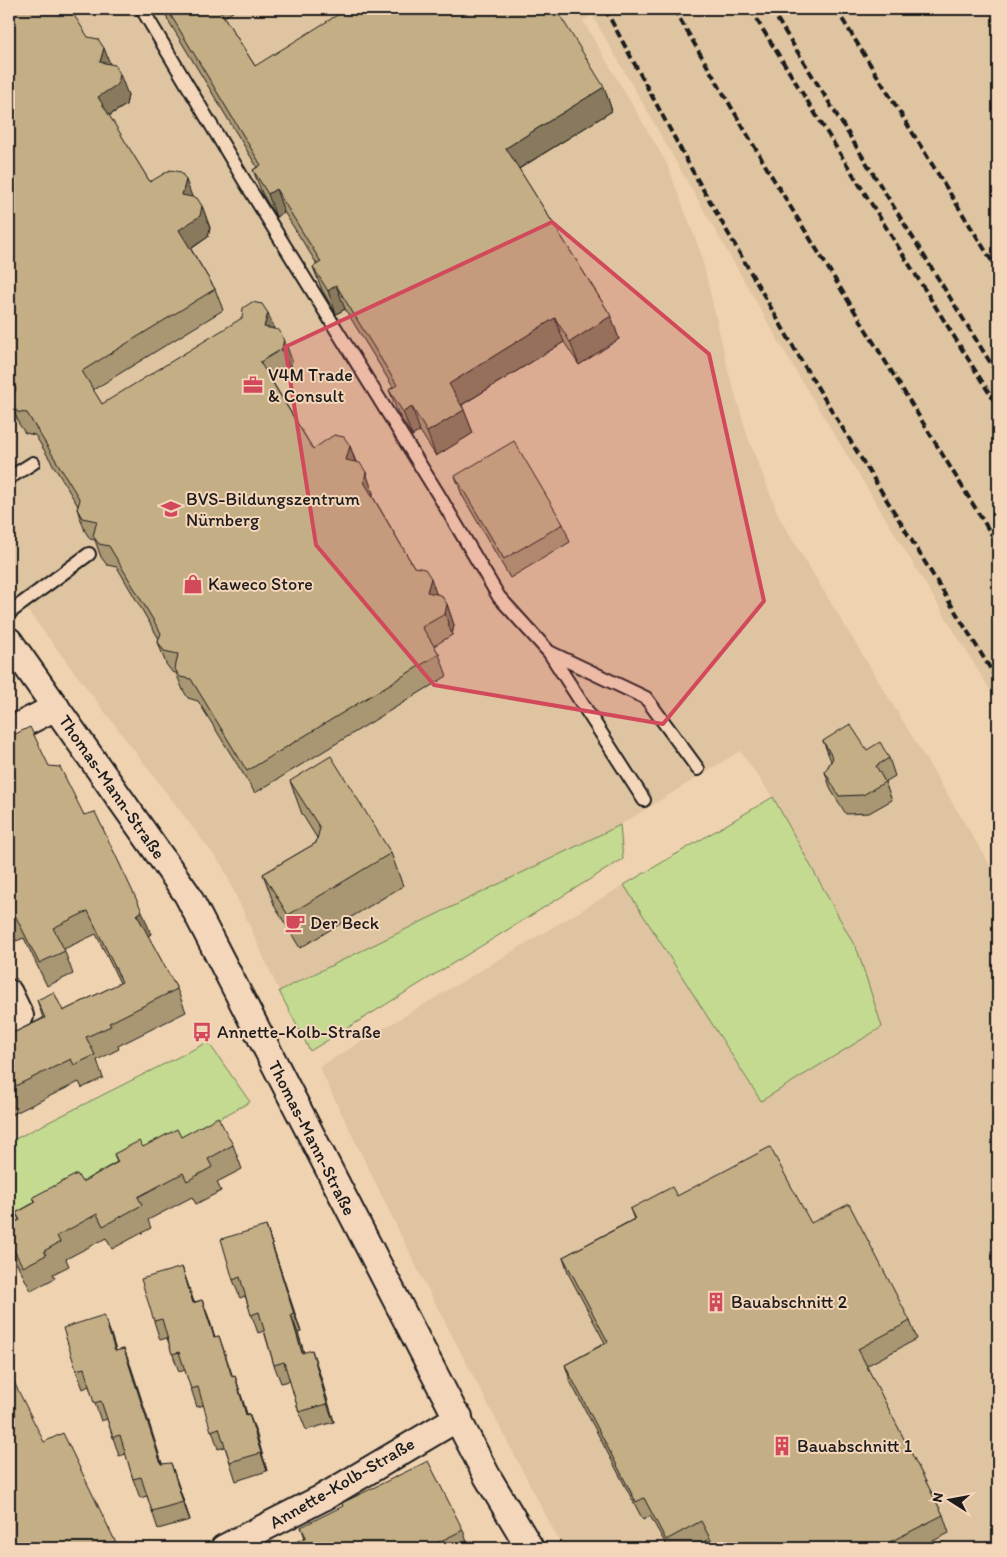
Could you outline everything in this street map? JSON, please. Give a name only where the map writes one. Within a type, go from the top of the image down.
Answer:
[{"type":"street","name":"Thomas-Mann-Straße","points":[[9,641],[187,894],[459,1417],[487,1476],[530,1548]]},
{"type":"street","points":[[9,731],[56,706]]},
{"type":"street","points":[[9,993],[20,1016],[9,1021]]},
{"type":"street","name":"Annette-Kolb-Straße","points":[[224,1548],[324,1497],[459,1417]]},
{"type":"lane","points":[[142,9],[499,597],[550,652],[644,800]]},
{"type":"lane","points":[[9,478],[33,463]]},
{"type":"lane","points":[[9,613],[89,554]]},
{"type":"lane","points":[[550,652],[646,698],[698,769]]},
{"type":"highlighted area","points":[[552,222],[709,354],[764,601],[663,724],[434,685],[316,545],[285,347]]},
{"type":"shaded area","points":[[9,9],[998,9],[998,703],[797,373],[592,15],[583,21],[667,164],[701,254],[729,374],[748,438],[780,519],[998,878],[998,1548],[563,1548],[422,1278],[319,1067],[624,885],[761,1101],[858,952],[773,797],[740,751],[620,825],[279,991],[223,867],[9,586]]},
{"type":"green space","points":[[773,797],[858,952],[882,1027],[761,1101],[624,885]]},
{"type":"green space","points":[[620,825],[623,859],[310,1051],[279,991]]},
{"type":"green space","points":[[208,1042],[250,1102],[88,1188],[9,1235],[9,1142]]},
{"type":"building","points":[[9,9],[70,9],[88,37],[98,39],[104,48],[100,62],[115,65],[120,74],[118,84],[98,97],[150,182],[170,170],[181,172],[186,180],[182,195],[197,198],[202,206],[200,216],[179,230],[215,289],[82,371],[102,404],[242,318],[243,308],[252,302],[262,304],[268,313],[264,327],[279,330],[284,339],[282,349],[260,362],[313,449],[334,435],[344,437],[350,446],[346,460],[360,463],[366,472],[364,482],[414,567],[425,569],[431,578],[427,592],[441,595],[447,604],[445,614],[422,627],[439,654],[247,771],[191,679],[180,677],[175,669],[178,654],[164,651],[158,642],[161,633],[109,546],[99,544],[93,536],[97,521],[82,518],[77,509],[80,500],[27,413],[17,412],[12,403],[16,388],[9,387]]},
{"type":"building","points":[[167,9],[219,9],[255,66],[347,9],[556,9],[604,87],[506,148],[611,316],[570,342],[555,318],[449,384],[464,410],[427,432],[412,407],[403,412],[389,390],[397,385],[336,285],[328,291],[313,267],[321,262],[276,189],[268,194],[253,170],[261,165]]},
{"type":"building","points":[[514,441],[563,524],[504,559],[455,476]]},
{"type":"building","points":[[850,724],[867,750],[880,742],[889,758],[876,766],[885,782],[863,795],[839,796],[825,772],[833,758],[823,741]]},
{"type":"building","points":[[30,727],[49,766],[60,767],[84,815],[95,812],[142,911],[137,915],[177,989],[109,1023],[111,1026],[86,1037],[95,1055],[74,1065],[71,1059],[9,1089],[9,1035],[45,1018],[37,1000],[54,992],[63,1011],[122,982],[88,911],[53,928],[65,951],[39,963],[15,915],[9,918],[9,737]]},
{"type":"building","points":[[331,756],[391,853],[288,915],[263,874],[316,843],[320,828],[290,781]]},
{"type":"building","points":[[218,1117],[233,1145],[208,1159],[212,1167],[187,1181],[183,1173],[138,1197],[142,1205],[103,1226],[97,1214],[57,1236],[60,1242],[44,1251],[46,1255],[23,1267],[9,1241],[9,1225],[20,1220],[16,1213],[36,1202],[33,1197],[77,1174],[82,1182],[118,1162],[114,1154],[139,1141],[143,1147],[177,1129],[181,1137]]},
{"type":"building","points":[[770,1147],[811,1223],[849,1204],[910,1321],[858,1349],[943,1515],[878,1548],[715,1548],[701,1521],[666,1540],[644,1498],[636,1502],[565,1365],[608,1342],[563,1257],[635,1219],[630,1209],[672,1187],[677,1196]]},
{"type":"building","points":[[266,1226],[294,1314],[291,1315],[302,1353],[312,1350],[327,1404],[299,1412],[284,1362],[274,1365],[259,1312],[251,1315],[240,1277],[233,1280],[221,1239]]},
{"type":"building","points":[[182,1267],[193,1303],[202,1300],[214,1337],[219,1336],[232,1377],[235,1376],[246,1415],[249,1414],[261,1453],[230,1462],[219,1428],[211,1431],[198,1387],[191,1389],[179,1352],[172,1354],[162,1319],[154,1321],[141,1279]]},
{"type":"building","points":[[104,1315],[115,1351],[124,1349],[161,1464],[171,1463],[183,1502],[152,1511],[141,1477],[133,1479],[120,1435],[113,1437],[101,1401],[94,1403],[84,1368],[76,1370],[63,1328]]},
{"type":"building","points":[[14,1382],[44,1442],[63,1433],[116,1543],[105,1548],[9,1548],[9,1384]]},
{"type":"building","points":[[428,1461],[463,1530],[427,1548],[362,1548],[360,1544],[352,1548],[284,1548],[306,1537],[301,1527],[343,1506],[342,1503]]},
{"type":"building","points":[[265,1543],[268,1548],[255,1548]]},
{"type":"railway","points":[[605,9],[693,172],[805,367],[998,681]]},
{"type":"railway","points":[[674,9],[771,175],[998,545]]},
{"type":"railway","points":[[750,9],[998,407]]},
{"type":"railway","points":[[771,9],[998,375]]},
{"type":"railway","points":[[836,9],[998,271]]},
{"type":"place","name":"V4M Trade & Consult","points":[[253,385]]},
{"type":"place","name":"BVS-Bildungszentrum Nürnberg","points":[[171,509]]},
{"type":"place","name":"Kaweco Store","points":[[193,584]]},
{"type":"place","name":"Der Beck","points":[[295,923]]},
{"type":"place","name":"Annette-Kolb-Straße","points":[[202,1032]]},
{"type":"place","name":"Bauabschnitt 2","points":[[716,1302]]},
{"type":"place","name":"Bauabschnitt 1","points":[[782,1446]]}]
